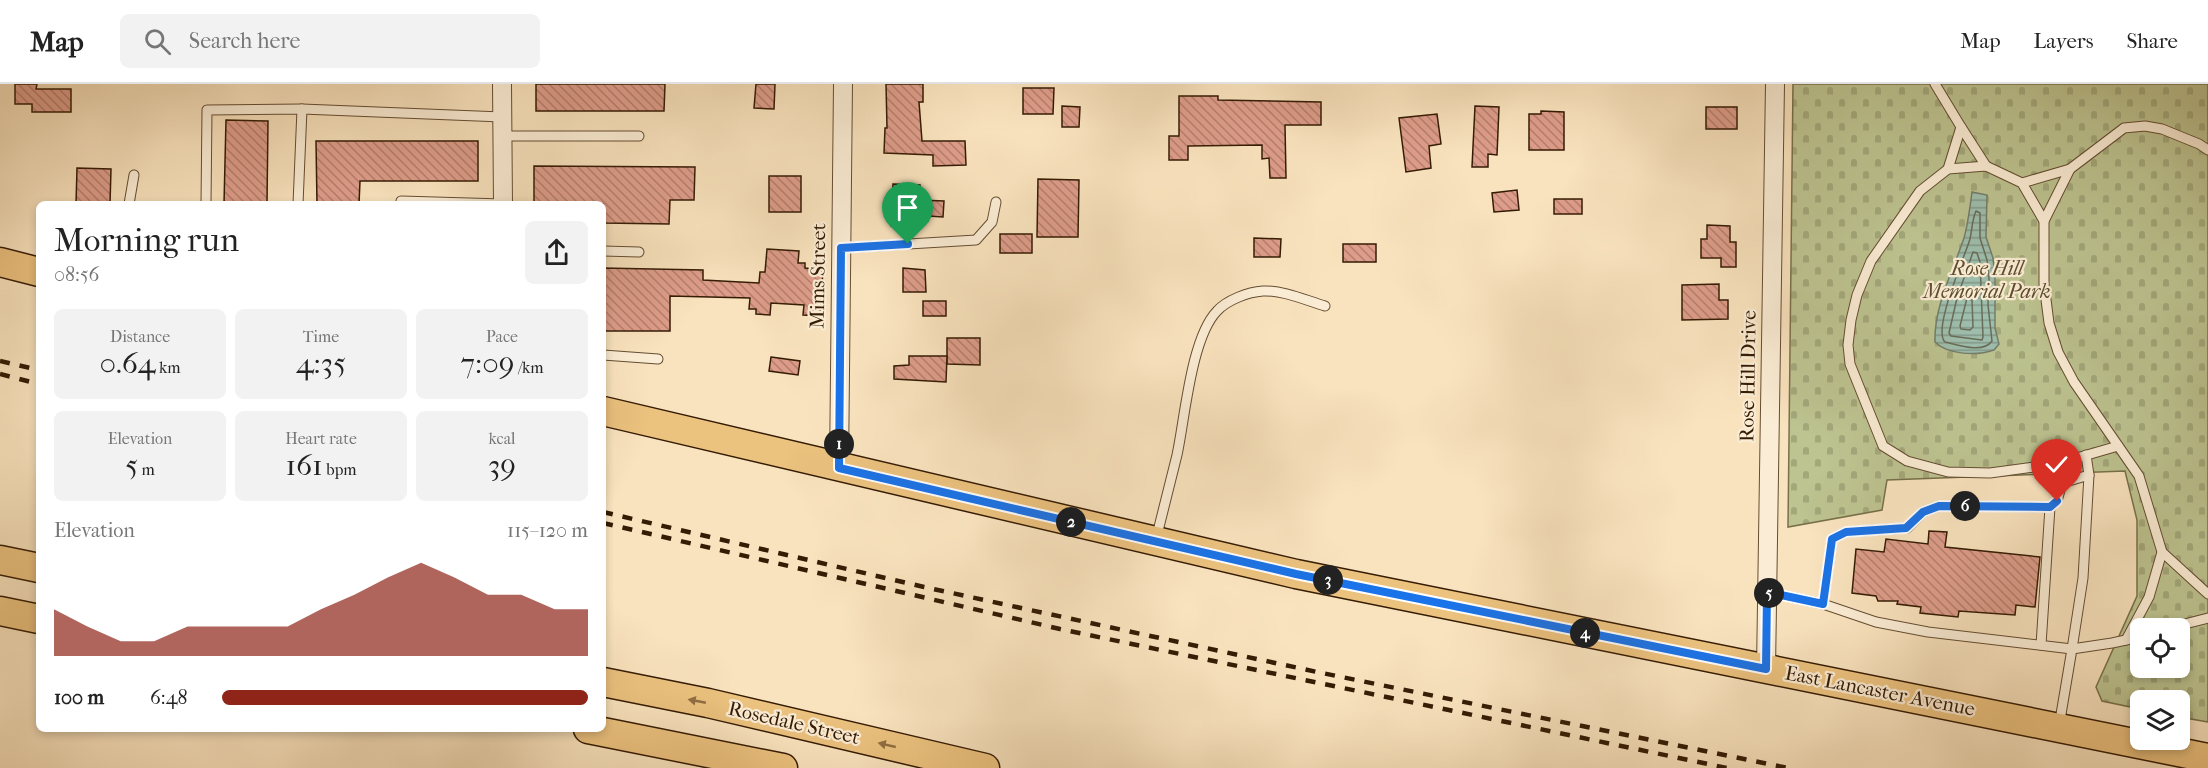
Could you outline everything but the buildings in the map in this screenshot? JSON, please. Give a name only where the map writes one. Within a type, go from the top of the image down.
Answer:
[{"type":"main road","points":[[0,262],[36,271]]},
{"type":"main road","name":"East Lancaster Avenue","points":[[606,412],[1296,574],[2059,726],[2208,758]]},
{"type":"main road","points":[[0,561],[36,567]]},
{"type":"main road","points":[[0,611],[36,618]]},
{"type":"main road","name":"Rosedale Street","points":[[606,683],[708,703],[985,768]]},
{"type":"main road","points":[[603,732],[783,768]]},
{"type":"street","points":[[502,84],[503,201]]},
{"type":"street","name":"Mims Street","points":[[839,468],[843,84]]},
{"type":"street","name":"Rose Hill Drive","points":[[1766,669],[1776,84]]},
{"type":"lane","points":[[1935,84],[1986,166]]},
{"type":"lane","points":[[206,201],[207,110],[302,109],[501,117]]},
{"type":"lane","points":[[298,201],[302,109]]},
{"type":"lane","points":[[2022,183],[2070,169],[2124,128],[2145,126],[2162,129],[2208,150]]},
{"type":"lane","points":[[1948,169],[1961,127]]},
{"type":"lane","points":[[502,136],[639,136]]},
{"type":"lane","points":[[2044,221],[2022,183],[1986,166],[1948,169],[1920,190],[1871,261],[1857,295],[1851,320],[1848,345],[1850,364],[1883,446],[1906,461],[1948,472],[1990,473],[2056,464],[2118,446]]},
{"type":"lane","points":[[2070,169],[2044,221],[2044,284],[2049,323],[2058,352],[2074,382],[2139,476],[2162,552],[2208,594]]},
{"type":"lane","points":[[130,201],[134,175]]},
{"type":"lane","points":[[841,248],[975,240],[992,222],[996,202]]},
{"type":"lane","points":[[606,251],[639,252]]},
{"type":"lane","points":[[1156,541],[1177,454],[1196,358],[1204,331],[1217,310],[1246,295],[1262,291],[1274,292],[1324,306]]},
{"type":"lane","points":[[606,355],[658,359]]},
{"type":"lane","points":[[2059,726],[2083,578],[2089,476],[2086,455]]},
{"type":"lane","points":[[1823,604],[1832,539],[1846,532],[1906,528],[1923,512],[1939,506],[2050,507],[2057,501],[2062,483],[2089,476]]},
{"type":"lane","points":[[2041,645],[2050,507]]},
{"type":"lane","points":[[2126,640],[2149,597],[2162,552]]},
{"type":"lane","points":[[1767,592],[1823,604],[1876,622],[1928,632],[2072,649],[2130,639]]},
{"type":"lane","points":[[2190,623],[2208,618]]},
{"type":"green space","name":"Rose Hill Memorial Park","points":[[1793,84],[2208,84],[2208,722],[2190,719],[2190,690],[2130,690],[2130,707],[2102,701],[2096,687],[2137,596],[2137,520],[2125,471],[1887,480],[1882,510],[1788,527]]},
{"type":"water","points":[[1972,192],[1987,195],[1986,237],[1993,258],[1995,328],[1999,344],[1994,350],[1971,354],[1947,350],[1935,342],[1938,315],[1964,238]]},
{"type":"railway","points":[[0,361],[36,369]]},
{"type":"railway","points":[[0,374],[36,383]]},
{"type":"railway","points":[[606,513],[924,587],[1317,672],[1788,768]]},
{"type":"railway","points":[[606,524],[1060,629],[1727,768]]},
{"type":"route","points":[[908,244],[841,248],[839,468],[1296,574],[1766,669],[1767,592],[1823,604],[1832,539],[1846,532],[1906,528],[1923,512],[1939,506],[2050,507],[2057,501]]}]
